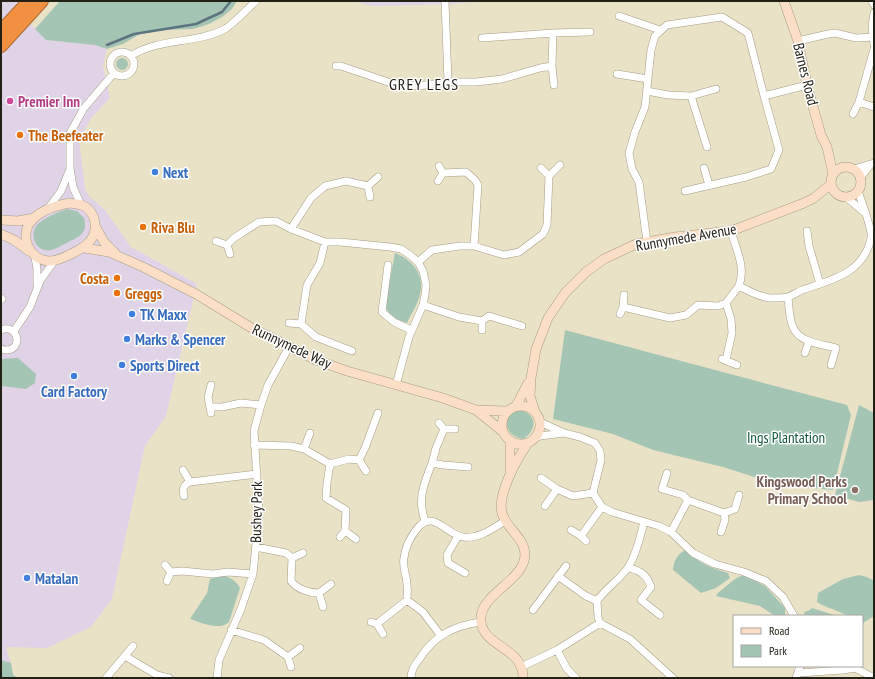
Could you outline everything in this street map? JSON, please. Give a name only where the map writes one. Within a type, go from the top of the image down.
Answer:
[{"type":"highway","points":[[1,31],[29,1]]},
{"type":"highway","points":[[1,46],[42,1]]},
{"type":"street","points":[[445,1],[448,82]]},
{"type":"street","name":"Barnes Road","points":[[784,1],[798,41],[807,85],[821,135],[827,147],[833,174]]},
{"type":"street","points":[[872,1],[874,5]]},
{"type":"street","points":[[131,56],[144,48],[202,37],[224,29],[254,2]]},
{"type":"street","points":[[798,41],[835,33],[850,37],[874,40],[872,21],[874,13]]},
{"type":"street","points":[[619,16],[660,30]]},
{"type":"street","points":[[647,242],[639,182],[632,169],[629,153],[635,132],[645,107],[650,50],[655,36],[667,25],[722,17],[748,34],[779,150],[771,169],[746,177],[685,191]]},
{"type":"street","points":[[482,38],[590,32]]},
{"type":"street","points":[[553,33],[552,66],[554,85]]},
{"type":"street","points":[[853,114],[859,102],[874,49]]},
{"type":"street","points":[[124,52],[131,56],[134,65],[130,73],[121,76],[114,73],[110,67],[110,62],[115,54],[124,52]]},
{"type":"street","points":[[336,66],[341,66],[394,84],[418,86],[448,82],[476,82],[502,79],[552,66]]},
{"type":"street","points":[[81,205],[73,187],[70,168],[70,133],[84,108],[114,73]]},
{"type":"street","points":[[617,74],[648,79]]},
{"type":"street","points":[[764,96],[807,85]]},
{"type":"street","points":[[647,91],[668,95],[691,96],[716,89]]},
{"type":"street","points":[[691,96],[707,147]]},
{"type":"street","points":[[859,102],[874,107]]},
{"type":"street","name":"Barnes Road","points":[[827,147],[850,168]]},
{"type":"street","points":[[864,212],[832,188],[831,184],[833,174],[841,168],[872,164]]},
{"type":"street","points":[[860,178],[872,164]]},
{"type":"street","points":[[418,262],[432,250],[460,246],[474,246],[504,255],[519,252],[543,234],[547,225],[549,176],[560,165]]},
{"type":"street","points":[[440,166],[443,173]]},
{"type":"street","points":[[45,211],[61,191],[70,168]]},
{"type":"street","points":[[542,168],[549,176]]},
{"type":"street","points":[[704,168],[708,186]]},
{"type":"street","points":[[739,286],[755,294],[770,298],[788,297],[800,291],[832,280],[848,272],[860,262],[867,252],[872,236],[870,225],[864,212],[858,191],[861,182],[860,178],[850,168]]},
{"type":"street","points":[[443,173],[466,172],[478,185],[474,246]]},
{"type":"street","points":[[438,181],[443,173]]},
{"type":"street","points":[[368,186],[378,177]]},
{"type":"street","points":[[291,229],[311,198],[325,186],[346,180],[368,186]]},
{"type":"street","name":"Runnymede Avenue","points":[[535,412],[530,396],[531,378],[536,349],[548,318],[565,293],[586,272],[604,259],[636,244],[675,237],[731,231],[804,203],[814,198],[831,184]]},
{"type":"street","points":[[368,186],[370,197]]},
{"type":"street","points":[[842,196],[851,196],[858,191]]},
{"type":"street","name":"Runnymede Avenue","points":[[814,198],[842,196]]},
{"type":"street","points":[[1,220],[18,221],[34,218],[45,211],[70,203],[81,205],[88,209],[92,213],[95,226],[93,237],[84,248],[55,260],[44,260],[14,240],[1,234]]},
{"type":"street","points":[[34,218],[27,228],[26,240],[33,254],[37,269],[37,289]]},
{"type":"street","points":[[227,245],[234,238],[259,222],[276,221],[291,229],[325,242],[390,247],[401,249],[410,255],[418,262],[423,271],[426,285],[423,305],[411,330],[396,385]]},
{"type":"street","name":"Runnymede Way","points":[[95,226],[104,242],[118,255]]},
{"type":"street","points":[[624,295],[621,311],[670,318],[686,315],[698,305],[718,306],[726,303],[739,286],[741,280],[741,262],[731,231]]},
{"type":"street","points":[[807,231],[809,246],[820,284]]},
{"type":"street","points":[[216,240],[227,245],[230,254]]},
{"type":"street","points":[[301,324],[307,285],[320,263],[325,242]]},
{"type":"street","name":"Runnymede Way","points":[[84,248],[101,250],[118,255],[178,285],[250,327],[316,360],[341,369],[443,398],[476,410],[507,411]]},
{"type":"street","points":[[14,331],[30,307],[44,273],[55,260]]},
{"type":"street","points":[[388,265],[382,312],[394,322],[411,330]]},
{"type":"street","points":[[788,297],[792,327],[796,333],[809,341],[836,348],[831,365]]},
{"type":"street","points":[[726,303],[732,332],[724,360],[737,365]]},
{"type":"street","points":[[423,305],[459,317],[482,321],[489,316],[522,326]]},
{"type":"street","points":[[482,321],[482,330]]},
{"type":"street","points":[[289,323],[301,324],[316,337],[352,351]]},
{"type":"street","points":[[1,349],[11,350],[15,346],[18,339],[14,331],[2,329]]},
{"type":"street","points":[[805,352],[809,341]]},
{"type":"street","name":"Bushey Park","points":[[217,678],[219,660],[241,608],[253,574],[259,512],[254,431],[268,385],[289,347]]},
{"type":"street","name":"Runnymede Avenue","points":[[516,406],[531,378]]},
{"type":"street","points":[[211,385],[208,397],[210,410],[222,406],[241,403],[261,404]]},
{"type":"street","points":[[510,473],[530,441],[539,430],[540,422],[535,412],[525,406],[516,406],[507,411],[503,420],[502,431],[510,440],[517,444],[530,441],[540,436],[564,433]]},
{"type":"street","name":"Runnymede Way","points":[[476,410],[502,431]]},
{"type":"street","points":[[359,460],[378,413]]},
{"type":"street","points":[[540,422],[564,433],[595,443],[600,451],[601,460],[593,493],[602,507],[612,512],[659,526],[670,532],[693,553],[715,564],[744,572],[766,581],[783,597],[793,615]]},
{"type":"street","points":[[425,522],[421,504],[425,480],[432,463],[441,426],[455,429]]},
{"type":"street","points":[[304,449],[310,433]]},
{"type":"street","points":[[510,440],[510,473],[501,505],[505,521],[520,539],[524,548],[524,561],[516,573],[490,598],[483,608],[480,622],[485,633],[516,658],[521,667],[523,678]]},
{"type":"street","points":[[254,445],[291,446],[304,449],[330,464],[349,459],[359,460]]},
{"type":"street","points":[[359,460],[366,471]]},
{"type":"street","points":[[432,463],[468,467]]},
{"type":"street","points":[[330,464],[326,483],[326,498],[346,510],[343,534],[356,539]]},
{"type":"street","points":[[183,470],[190,482]]},
{"type":"street","points":[[667,473],[662,489],[683,495],[688,500],[724,513],[735,509],[739,495]]},
{"type":"street","points":[[184,496],[182,490],[184,484],[190,482],[257,474]]},
{"type":"street","points":[[541,478],[557,489],[572,496],[593,493]]},
{"type":"street","points":[[545,506],[557,489]]},
{"type":"street","points":[[670,532],[688,500]]},
{"type":"street","points":[[571,530],[584,538],[602,507]]},
{"type":"street","points":[[721,532],[725,520],[724,513]]},
{"type":"street","points":[[407,600],[408,584],[403,568],[404,557],[414,533],[425,522],[432,521],[444,526],[458,536],[475,537],[487,532],[505,521]]},
{"type":"street","points":[[644,522],[637,549],[628,567],[597,600],[598,617],[600,623],[630,639],[652,661],[673,678]]},
{"type":"street","points":[[458,536],[447,555],[448,563],[465,573]]},
{"type":"street","points":[[256,547],[286,553],[292,558]]},
{"type":"street","points":[[292,558],[302,553]]},
{"type":"street","points":[[292,558],[291,581],[295,586],[312,593],[319,593],[331,584]]},
{"type":"street","points":[[165,564],[171,572]]},
{"type":"street","points":[[533,610],[566,566]]},
{"type":"street","points":[[628,567],[643,573],[648,578],[651,587],[641,600],[660,615]]},
{"type":"street","points":[[171,572],[182,571],[213,574],[228,572],[253,574]]},
{"type":"street","points":[[168,581],[171,572]]},
{"type":"street","points":[[558,576],[586,596],[597,600]]},
{"type":"street","points":[[319,593],[323,607]]},
{"type":"street","points":[[383,634],[374,623],[407,600]]},
{"type":"street","points":[[407,600],[423,612],[441,636]]},
{"type":"street","points":[[411,678],[414,666],[428,646],[441,636],[457,627],[480,622]]},
{"type":"street","points":[[521,667],[557,650],[600,623]]},
{"type":"street","points":[[231,630],[264,640],[288,657],[290,667]]},
{"type":"street","points":[[106,678],[133,646]]},
{"type":"street","points":[[288,657],[300,648]]},
{"type":"street","points":[[557,650],[567,669],[576,678]]},
{"type":"street","points":[[125,656],[158,675],[169,678]]},
{"type":"street","points":[[798,672],[855,668],[874,678]]},
{"type":"shaded area","points":[[1,1],[34,1],[22,15],[46,40],[95,45],[107,49],[103,66],[110,98],[92,117],[81,136],[80,147],[85,189],[89,196],[105,210],[131,247],[197,284],[166,416],[145,446],[112,599],[91,627],[47,648],[6,647],[11,663],[1,660]]},
{"type":"shaded area","points":[[353,1],[489,1],[450,4],[373,6]]},
{"type":"green space","points":[[60,1],[237,1],[232,9],[222,17],[209,24],[193,29],[164,30],[140,34],[123,44],[107,49],[95,45],[46,40],[35,29]]},
{"type":"green space","points":[[124,58],[127,59],[127,69],[120,70],[117,69],[116,62],[117,59]]},
{"type":"green space","points":[[67,209],[77,211],[84,218],[85,228],[83,232],[77,238],[55,249],[44,250],[38,246],[34,239],[34,232],[37,225],[56,213]]},
{"type":"green space","points":[[395,253],[412,264],[421,281],[419,298],[407,323],[392,318],[385,306]]},
{"type":"green space","name":"Ings Plantation","points":[[565,330],[847,405],[851,415],[833,490],[780,485],[723,467],[653,450],[613,434],[553,419]]},
{"type":"green space","points":[[18,358],[36,374],[35,383],[26,389],[1,386],[1,359]]},
{"type":"green space","points":[[859,405],[874,413],[874,500],[859,502],[835,495]]},
{"type":"green space","points":[[519,410],[529,415],[533,422],[531,431],[523,439],[512,434],[507,426],[509,417]]},
{"type":"green space","points":[[685,550],[705,564],[728,573],[730,578],[716,588],[701,593],[673,570],[676,558]]},
{"type":"green space","points":[[745,575],[765,586],[785,608],[785,615],[774,615],[760,606],[716,596],[734,580]]},
{"type":"green space","points":[[859,575],[874,581],[874,616],[863,623],[863,615],[847,615],[817,602],[818,593],[843,579]]},
{"type":"green space","points":[[222,576],[232,579],[240,588],[229,622],[225,625],[215,626],[190,619],[207,593],[210,579]]},
{"type":"green space","points":[[812,608],[834,615],[805,615],[804,612]]},
{"type":"green space","points":[[1,660],[11,663],[13,675],[18,678],[1,678]]},
{"type":"waterway","points":[[107,45],[134,34],[196,24],[222,12],[231,1]]},
{"type":"place","name":"Premier Inn","points":[[10,101]]},
{"type":"place","name":"The Beefeater","points":[[20,135]]},
{"type":"place","name":"Next","points":[[155,172]]},
{"type":"place","name":"Riva Blu","points":[[143,227]]},
{"type":"place","name":"Costa","points":[[117,278]]},
{"type":"place","name":"Greggs","points":[[117,293]]},
{"type":"place","name":"TK Maxx","points":[[132,314]]},
{"type":"place","name":"Marks & Spencer","points":[[127,339]]},
{"type":"place","name":"Sports Direct","points":[[122,365]]},
{"type":"place","name":"Card Factory","points":[[74,376]]},
{"type":"place","name":"Kingswood Parks Primary School","points":[[855,490]]},
{"type":"place","name":"Matalan","points":[[27,578]]},
{"type":"district","name":"GREY LEGS","points":[[424,84]]}]
